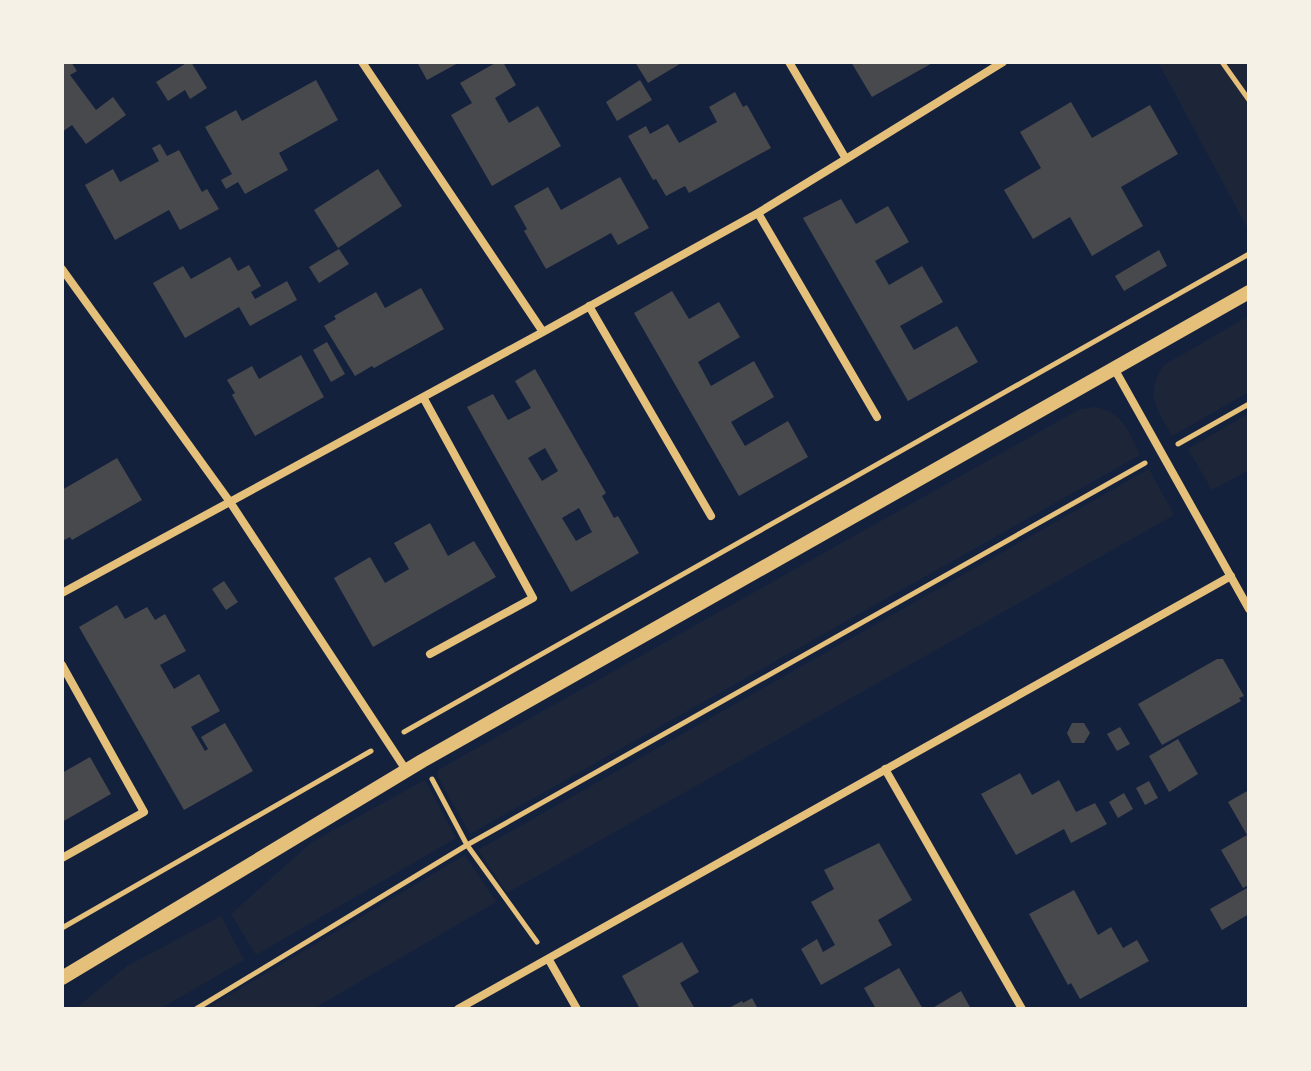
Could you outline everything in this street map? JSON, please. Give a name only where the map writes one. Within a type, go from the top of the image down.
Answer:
[{"type":"street","points":[[362,62],[543,332]]},
{"type":"street","points":[[789,62],[846,159]]},
{"type":"street","points":[[62,593],[758,213],[1003,62]]},
{"type":"street","points":[[758,213],[877,417]]},
{"type":"street","points":[[62,269],[230,502],[406,770]]},
{"type":"street","points":[[62,978],[406,770],[1249,292]]},
{"type":"street","points":[[589,306],[711,516]]},
{"type":"street","points":[[1115,370],[1249,609]]},
{"type":"street","points":[[423,397],[533,598],[430,654]]},
{"type":"street","points":[[458,1009],[1231,576]]},
{"type":"street","points":[[62,665],[144,812],[62,858]]},
{"type":"street","points":[[885,769],[1022,1009]]},
{"type":"street","points":[[549,960],[577,1009]]},
{"type":"path","points":[[1222,62],[1249,100]]},
{"type":"path","points":[[62,928],[1249,254]]},
{"type":"path","points":[[196,1009],[467,845],[1249,404]]},
{"type":"path","points":[[422,761],[467,845],[549,960]]},
{"type":"shaded area","points":[[1158,62],[1249,62],[1249,231]]},
{"type":"shaded area","points":[[1249,316],[1249,392],[1172,436],[1154,394],[1164,365]]},
{"type":"shaded area","points":[[1095,407],[1119,418],[1140,455],[470,834],[438,777],[438,770],[1080,409]]},
{"type":"shaded area","points":[[1249,413],[1249,470],[1212,490],[1188,449]]},
{"type":"shaded area","points":[[1149,469],[1174,515],[507,893],[478,850]]},
{"type":"shaded area","points":[[425,780],[456,838],[256,955],[231,914],[312,842]]},
{"type":"shaded area","points":[[465,855],[496,902],[313,1009],[206,1009]]},
{"type":"shaded area","points":[[221,916],[244,960],[160,1009],[75,1009],[127,966]]},
{"type":"building","points":[[62,62],[71,62],[77,71],[70,75],[96,110],[113,97],[126,115],[86,144],[72,125],[62,132]]},
{"type":"building","points":[[191,62],[207,88],[190,99],[185,90],[168,101],[156,82]]},
{"type":"building","points":[[417,62],[460,62],[427,80]]},
{"type":"building","points":[[497,62],[503,62],[516,85],[495,98],[509,123],[538,106],[561,146],[492,186],[451,115],[472,103],[460,83]]},
{"type":"building","points":[[635,62],[683,62],[648,83]]},
{"type":"building","points":[[851,62],[934,62],[872,97]]},
{"type":"building","points":[[316,80],[338,120],[279,153],[288,170],[245,194],[238,182],[226,189],[221,180],[232,174],[205,127],[236,110],[242,121]]},
{"type":"building","points":[[640,80],[652,100],[617,121],[606,102]]},
{"type":"building","points":[[735,92],[743,107],[747,105],[771,148],[689,193],[685,186],[666,196],[656,179],[653,180],[628,136],[646,126],[650,134],[668,124],[679,143],[717,122],[709,107]]},
{"type":"building","points":[[1071,102],[1092,138],[1150,105],[1178,154],[1121,187],[1143,226],[1092,256],[1070,217],[1033,239],[1004,190],[1041,168],[1020,132]]},
{"type":"building","points":[[160,144],[167,156],[179,150],[202,192],[207,189],[219,209],[180,230],[169,210],[115,240],[85,185],[113,169],[120,182],[159,161],[152,148]]},
{"type":"building","points":[[378,169],[402,206],[338,248],[314,210]]},
{"type":"building","points":[[620,177],[649,228],[618,245],[611,233],[546,269],[524,231],[527,229],[514,206],[548,187],[561,210]]},
{"type":"building","points":[[841,199],[856,224],[888,206],[909,242],[875,261],[889,285],[922,266],[943,302],[900,326],[914,350],[957,326],[978,362],[908,401],[803,218]]},
{"type":"building","points":[[339,249],[349,264],[319,283],[309,267]]},
{"type":"building","points":[[1159,250],[1167,266],[1124,291],[1115,276]]},
{"type":"building","points":[[230,257],[238,271],[249,265],[261,286],[251,292],[255,299],[287,281],[297,300],[250,326],[239,307],[185,338],[153,283],[183,266],[191,279]]},
{"type":"building","points":[[421,288],[444,329],[355,376],[324,326],[336,319],[334,316],[376,292],[385,308]]},
{"type":"building","points":[[672,291],[689,319],[719,302],[740,337],[698,362],[711,386],[754,361],[774,397],[731,422],[745,446],[788,421],[808,457],[739,496],[634,313]]},
{"type":"building","points":[[327,342],[345,374],[331,382],[313,350]]},
{"type":"building","points":[[301,355],[324,397],[255,436],[227,380],[252,366],[259,379]]},
{"type":"building","points":[[535,369],[606,493],[602,496],[614,518],[618,516],[639,553],[571,592],[467,407],[493,394],[508,420],[531,408],[515,381]],"holes":[[[545,448],[558,471],[542,481],[528,458]],[[579,508],[592,532],[576,541],[562,518]]]},
{"type":"building","points":[[117,458],[142,500],[72,540],[70,537],[62,541],[62,490]]},
{"type":"building","points":[[430,523],[448,556],[474,541],[496,577],[373,647],[334,578],[370,557],[385,583],[409,569],[394,543]]},
{"type":"building","points":[[224,581],[238,602],[226,610],[212,589]]},
{"type":"building","points":[[117,605],[125,619],[147,607],[155,620],[165,614],[186,651],[160,665],[174,689],[199,674],[220,711],[191,727],[205,751],[208,749],[201,737],[225,723],[253,771],[184,810],[79,627]]},
{"type":"building","points":[[1217,659],[1223,659],[1244,696],[1239,698],[1241,701],[1162,745],[1138,704]]},
{"type":"building","points":[[1072,723],[1084,723],[1090,733],[1084,743],[1072,743],[1067,733]]},
{"type":"building","points":[[1120,727],[1130,744],[1117,751],[1107,734]]},
{"type":"building","points":[[1178,739],[1198,774],[1169,792],[1149,756]]},
{"type":"building","points":[[90,757],[111,794],[62,822],[62,773]]},
{"type":"building","points":[[1020,773],[1032,795],[1059,780],[1076,812],[1095,803],[1107,824],[1071,843],[1064,829],[1016,855],[981,794]]},
{"type":"building","points":[[1149,781],[1158,798],[1145,805],[1136,788]]},
{"type":"building","points":[[1249,790],[1249,885],[1243,888],[1221,850],[1247,835],[1228,802]]},
{"type":"building","points":[[1124,793],[1133,809],[1118,818],[1109,802]]},
{"type":"building","points":[[879,843],[912,900],[878,920],[892,945],[821,985],[801,949],[817,939],[823,952],[835,945],[811,902],[834,889],[824,870]]},
{"type":"building","points":[[1249,887],[1249,914],[1222,930],[1210,909]]},
{"type":"building","points":[[1074,890],[1098,935],[1111,927],[1123,948],[1137,940],[1149,961],[1080,999],[1071,983],[1068,985],[1029,914]]},
{"type":"building","points":[[682,942],[699,972],[680,983],[695,1009],[640,1009],[622,976]]},
{"type":"building","points":[[899,968],[923,1009],[876,1009],[864,988]]},
{"type":"building","points":[[961,991],[971,1009],[931,1009]]},
{"type":"building","points":[[752,998],[758,1009],[727,1009],[742,1001]]}]
